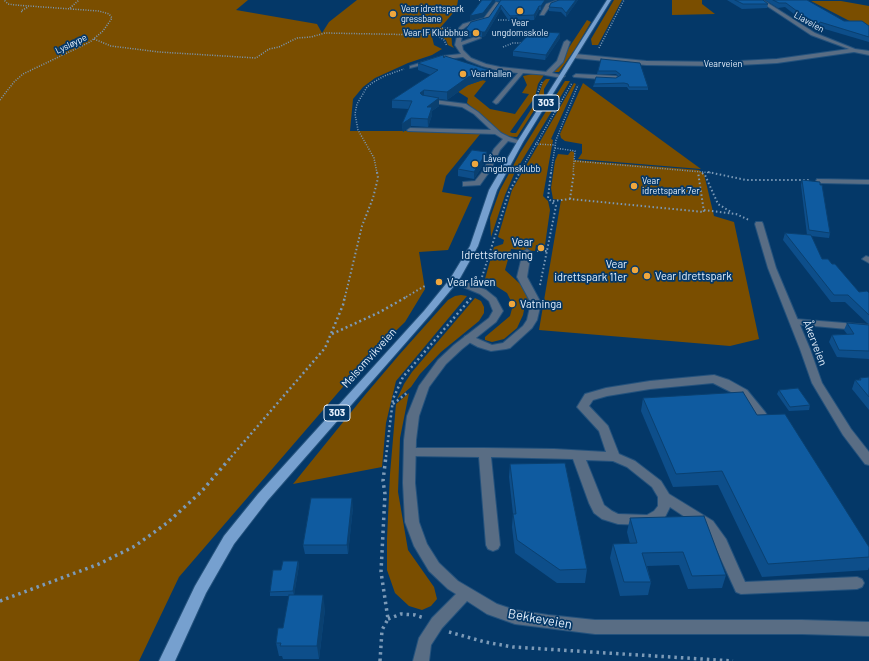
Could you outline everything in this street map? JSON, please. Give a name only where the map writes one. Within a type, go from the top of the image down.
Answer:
[{"type":"main road","name":"Melsomvikveien","points":[[167,661],[200,590],[229,540],[263,496],[427,313],[454,280],[474,246],[493,190],[520,142],[609,0]]},
{"type":"street","points":[[542,14],[548,6],[562,0]]},
{"type":"street","name":"Liaveien","points":[[760,0],[813,34],[854,50]]},
{"type":"street","points":[[498,3],[484,21],[465,25],[461,29],[458,36],[458,45],[463,55],[484,65],[562,76]]},
{"type":"street","points":[[458,45],[478,38]]},
{"type":"street","points":[[547,74],[560,62],[567,42]]},
{"type":"street","name":"Vearveien","points":[[575,56],[646,63],[743,64],[777,61],[854,50],[869,54]]},
{"type":"street","points":[[412,67],[445,57],[463,55]]},
{"type":"street","points":[[496,102],[522,71]]},
{"type":"street","points":[[576,76],[616,78]]},
{"type":"street","points":[[425,101],[464,105],[476,113],[495,132],[508,139],[520,142]]},
{"type":"street","points":[[410,130],[495,132]]},
{"type":"street","points":[[466,184],[477,183],[486,171],[497,149],[508,139]]},
{"type":"street","points":[[820,180],[869,182]]},
{"type":"street","name":"Åkerveien","points":[[759,224],[772,268],[795,322],[817,382],[847,432],[869,461]]},
{"type":"street","points":[[469,338],[491,348],[506,346],[527,328],[532,320],[536,303],[522,277],[527,252]]},
{"type":"street","name":"Bekkeveien","points":[[454,280],[483,292],[497,306],[498,311],[493,320],[469,338],[442,362],[424,386],[413,416],[409,483],[412,522],[421,546],[434,567],[453,585],[492,609],[516,617],[595,627],[802,627],[869,629]]},
{"type":"street","points":[[795,322],[869,328]]},
{"type":"street","points":[[614,457],[604,429],[583,407],[589,397],[606,392],[650,385],[714,379],[743,393],[761,415]]},
{"type":"street","points":[[410,452],[485,452],[578,455],[614,457],[631,464],[657,484],[664,497],[664,507],[659,515],[648,520],[618,519],[607,515],[599,509],[595,503],[578,455]]},
{"type":"street","points":[[485,452],[493,545]]},
{"type":"street","points":[[664,497],[708,525],[721,543],[741,588],[857,583]]},
{"type":"street","points":[[421,661],[424,643],[437,623],[466,594]]},
{"type":"path","name":"Lysløype","points":[[0,100],[14,82],[23,74],[40,64],[78,48],[94,39],[107,26],[112,16],[99,12],[70,8],[8,4],[4,0]]},
{"type":"path","points":[[70,8],[79,0]]},
{"type":"path","points":[[479,0],[498,3]]},
{"type":"path","points":[[590,58],[596,53],[624,0]]},
{"type":"path","points":[[22,12],[29,6]]},
{"type":"path","points":[[484,21],[513,20]]},
{"type":"path","points":[[94,39],[112,46],[159,52],[256,58],[269,49],[279,47],[297,38],[311,37],[325,33],[428,35],[442,28],[461,29]]},
{"type":"path","points":[[503,47],[513,43],[527,44]]},
{"type":"path","points":[[0,601],[100,564],[135,546],[167,523],[201,492],[325,348],[343,305],[362,226],[372,203],[378,178],[374,158],[358,130],[355,114],[357,104],[367,87],[372,83],[384,76],[412,67]]},
{"type":"path","points":[[482,277],[509,192],[535,144],[573,80],[579,84],[558,133],[555,146],[548,198],[556,206],[548,251],[536,303]]},
{"type":"path","points":[[535,144],[555,146],[575,151],[576,161],[570,199]]},
{"type":"path","points":[[576,161],[711,172],[746,180],[820,180]]},
{"type":"path","points":[[698,172],[704,210]]},
{"type":"path","points":[[702,172],[705,175],[718,204],[759,224]]},
{"type":"path","points":[[552,201],[570,199],[736,214]]},
{"type":"path","points":[[331,335],[380,312],[425,286]]},
{"type":"path","points":[[392,405],[411,390]]},
{"type":"path","points":[[380,661],[382,630],[388,619],[401,614],[414,615],[437,623],[452,634],[513,647],[733,661]]},
{"type":"shaded area","points":[[0,0],[248,0],[236,10],[317,24],[322,33],[329,22],[357,0],[458,0],[454,12],[440,28],[451,29],[452,45],[454,48],[448,45],[446,40],[436,33],[432,37],[434,45],[442,49],[432,55],[408,63],[375,78],[363,87],[353,99],[350,131],[481,133],[446,176],[442,192],[472,197],[448,250],[419,252],[425,289],[405,322],[367,359],[179,577],[139,661],[0,661]]},
{"type":"shaded area","points":[[614,0],[622,0],[598,45],[592,45],[591,39]]},
{"type":"shaded area","points":[[672,0],[702,0],[702,4],[715,14],[672,15]]},
{"type":"shaded area","points":[[811,1],[841,1],[869,6],[869,31]]},
{"type":"shaded area","points":[[587,20],[591,22],[575,49],[559,72],[553,72]]},
{"type":"shaded area","points":[[533,74],[544,75],[538,84],[535,97],[510,132],[512,133],[516,133],[537,100],[543,82],[546,79],[550,79],[544,89],[544,95],[517,137],[504,136],[467,103],[468,98],[444,83],[463,87],[482,80],[486,81],[474,96],[490,109],[515,114],[529,94],[522,93],[527,85],[523,76]]},
{"type":"shaded area","points":[[565,81],[570,81],[515,172],[505,195],[491,237],[490,218],[500,190],[520,153]]},
{"type":"shaded area","points":[[574,83],[576,84],[551,139],[553,140],[543,196],[548,201],[550,210],[545,245],[536,245],[535,251],[511,249],[505,270],[532,295],[525,305],[523,315],[517,328],[504,339],[492,342],[485,340],[485,337],[510,316],[513,305],[507,293],[485,279],[494,247],[503,244],[504,240],[498,237],[512,190]]},
{"type":"shaded area","points":[[583,83],[701,169],[578,159],[582,153],[582,144],[565,141],[561,138],[560,134]]},
{"type":"shaded area","name":"Vear Idrettspark","points":[[571,151],[574,152],[574,160],[699,170],[704,174],[714,216],[734,222],[759,339],[730,346],[539,330],[561,200],[553,199],[551,188],[555,161],[558,154],[568,155]]},
{"type":"shaded area","points":[[455,296],[467,296],[396,381],[386,423],[382,467],[293,484],[399,355],[448,300]]},
{"type":"shaded area","points":[[475,298],[481,301],[484,307],[484,313],[479,321],[441,352],[420,374],[411,387],[397,399],[412,372]]},
{"type":"shaded area","points":[[409,393],[400,438],[398,492],[408,550],[434,587],[437,599],[431,606],[422,610],[409,606],[395,593],[387,570],[390,474],[396,404]]},
{"type":"building","points":[[482,0],[493,0],[483,13],[470,16]]},
{"type":"building","points":[[501,0],[545,0],[541,6],[539,6],[534,15],[510,16],[501,5],[485,32],[478,30],[464,32],[471,22],[489,17]]},
{"type":"building","points":[[559,0],[576,0],[566,13],[562,8],[549,7],[551,3]]},
{"type":"building","points":[[735,0],[763,0],[768,4],[743,4]]},
{"type":"building","points":[[773,0],[807,0],[844,21],[862,21],[869,26],[869,37],[820,22],[819,24],[809,20],[786,3],[779,3]]},
{"type":"building","points":[[532,31],[560,33],[546,55],[513,51]]},
{"type":"building","points":[[443,55],[444,58],[445,56],[489,70],[468,77],[447,92],[424,90],[420,93],[422,95],[439,98],[427,107],[432,107],[428,119],[411,118],[402,124],[412,101],[392,100],[438,70],[418,63]]},
{"type":"building","points":[[601,59],[640,63],[648,87],[629,87],[628,84],[624,83],[594,84],[596,77],[616,78],[621,75],[616,71],[598,71]]},
{"type":"building","points":[[472,150],[487,152],[474,172],[458,169]]},
{"type":"building","points":[[802,180],[820,182],[820,185],[822,185],[830,233],[809,230]]},
{"type":"building","points":[[785,233],[811,235],[822,259],[828,259],[832,264],[835,264],[859,292],[867,291],[869,293],[869,315],[848,295],[834,295]]},
{"type":"building","points":[[847,323],[869,325],[869,351],[839,350],[832,335],[854,334]]},
{"type":"building","points":[[869,377],[869,397],[855,380],[861,380],[860,378]]},
{"type":"building","points":[[798,388],[810,405],[790,407],[779,390]]},
{"type":"building","points":[[743,392],[757,415],[785,414],[869,547],[869,557],[768,564],[722,471],[676,474],[643,398]]},
{"type":"building","points":[[565,463],[587,569],[560,570],[517,540],[513,514],[516,514],[510,464]]},
{"type":"building","points":[[311,498],[352,498],[347,545],[303,545]]},
{"type":"building","points":[[704,516],[726,575],[692,576],[683,552],[642,553],[651,582],[624,582],[613,544],[637,543],[630,518]]},
{"type":"building","points":[[283,561],[298,561],[293,591],[270,592],[273,570],[281,570]]},
{"type":"building","points":[[289,595],[323,595],[317,646],[280,646],[281,643],[276,643],[278,628],[283,628]]},
{"type":"place","name":"Vear ungdomsskole","points":[[520,11]]},
{"type":"place","name":"Vear idrettspark gressbane","points":[[393,14]]},
{"type":"place","name":"Vear IF Klubbhus","points":[[476,33]]},
{"type":"place","name":"Vearhallen","points":[[463,74]]},
{"type":"place","name":"Låven ungdomsklubb","points":[[475,164]]},
{"type":"place","name":"Vear idrettspark 7er","points":[[634,186]]},
{"type":"place","name":"Vear Idrettsforening","points":[[541,248]]},
{"type":"place","name":"Vear idrettspark 11er","points":[[635,270]]},
{"type":"place","name":"Vear Idrettspark","points":[[647,276]]},
{"type":"place","name":"Vear låven","points":[[439,282]]},
{"type":"place","name":"Vatninga","points":[[512,304]]}]
